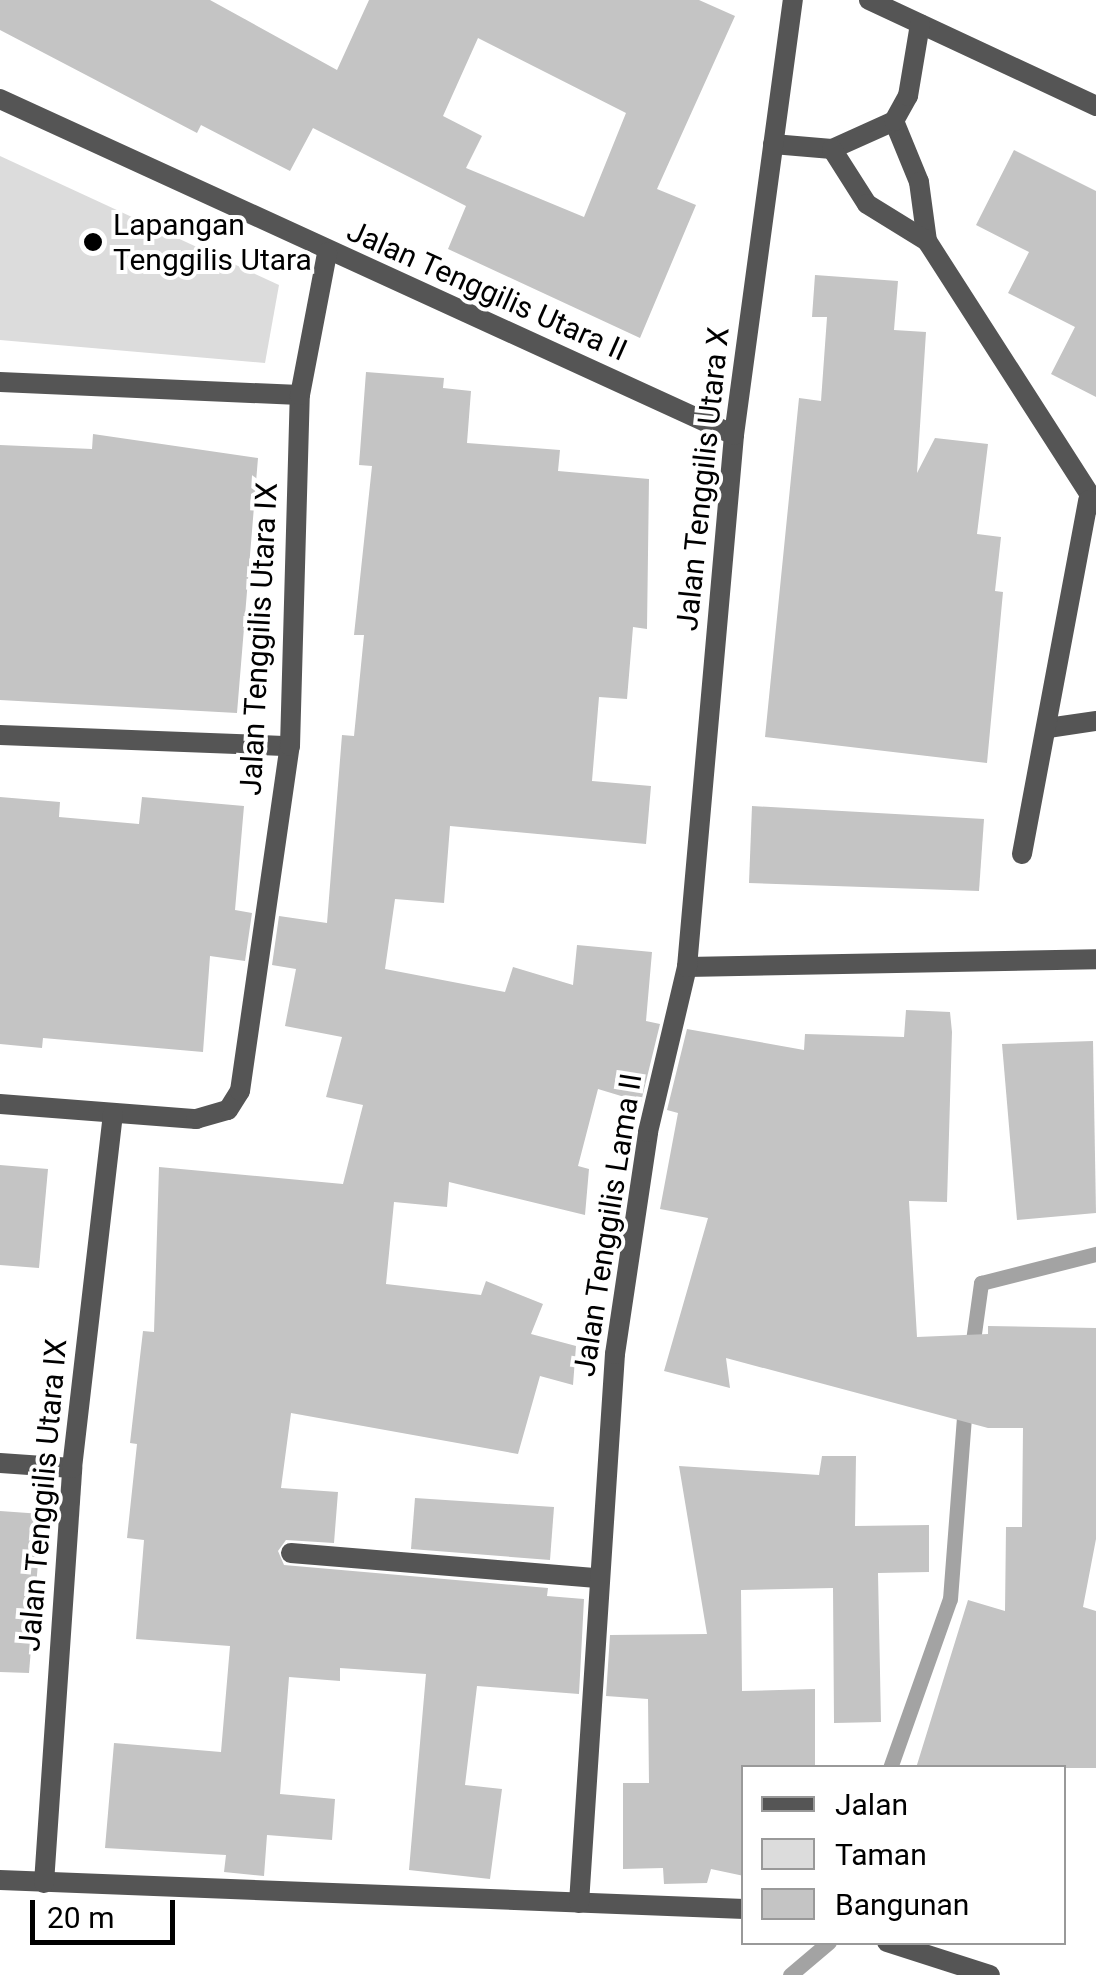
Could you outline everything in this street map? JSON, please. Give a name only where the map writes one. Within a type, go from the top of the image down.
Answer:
[{"type":"street","name":"Jalan Tenggilis Utara X","points":[[687,966],[734,435],[793,0]]},
{"type":"street","points":[[869,0],[1096,106]]},
{"type":"street","points":[[774,144],[832,149],[894,120],[908,96],[920,24]]},
{"type":"street","name":"Jalan Tenggilis Utara II","points":[[0,99],[327,252],[734,435]]},
{"type":"street","points":[[894,120],[917,172],[926,241],[1092,502],[1022,854]]},
{"type":"street","points":[[832,149],[867,204],[926,241]]},
{"type":"street","name":"Jalan Tenggilis Utara IX","points":[[44,1883],[72,1468],[113,1114],[196,1119],[228,1110],[240,1091],[290,746],[300,395],[327,252]]},
{"type":"street","points":[[0,382],[300,395]]},
{"type":"street","points":[[1048,728],[1096,721]]},
{"type":"street","points":[[0,735],[290,746]]},
{"type":"street","points":[[687,966],[1096,959]]},
{"type":"street","name":"Jalan Tenggilis Lama II","points":[[579,1902],[597,1578],[631,1245],[687,966]]},
{"type":"street","points":[[0,1104],[113,1114]]},
{"type":"street","points":[[0,1463],[72,1468]]},
{"type":"street","points":[[291,1553],[597,1578]]},
{"type":"street","points":[[0,1880],[741,1909]]},
{"type":"street","points":[[892,1945],[926,1966],[990,1975]]},
{"type":"green space","name":"Lapangan Tenggilis Utara","points":[[0,156],[279,285],[265,363],[0,340]]},
{"type":"building","points":[[0,0],[210,0],[337,70],[369,0],[699,0],[735,16],[657,189],[696,205],[640,338],[448,249],[466,206],[313,128],[290,171],[201,125],[197,133],[0,30]],"holes":[[[478,38],[626,113],[584,217],[466,168],[482,136],[443,116]]]},
{"type":"building","points":[[1014,150],[1096,191],[1096,397],[1051,374],[1075,327],[1008,293],[1029,252],[976,225]]},
{"type":"building","points":[[815,275],[898,281],[894,330],[926,332],[917,473],[935,438],[988,444],[977,534],[1001,537],[995,591],[1003,592],[987,763],[765,737],[799,398],[821,401],[827,317],[812,317]]},
{"type":"building","points":[[366,372],[444,378],[443,388],[471,391],[467,443],[560,450],[558,471],[649,479],[647,629],[633,627],[627,699],[599,697],[592,781],[651,786],[646,844],[450,826],[444,903],[395,899],[385,969],[505,992],[513,967],[573,985],[577,945],[652,952],[646,1021],[660,1024],[641,1102],[598,1089],[578,1166],[589,1169],[585,1215],[449,1182],[447,1207],[394,1202],[386,1284],[481,1295],[486,1281],[543,1304],[531,1334],[576,1346],[573,1385],[540,1376],[518,1454],[291,1413],[281,1488],[338,1492],[334,1543],[286,1540],[278,1551],[284,1565],[548,1588],[547,1596],[584,1599],[579,1694],[477,1686],[465,1785],[502,1789],[490,1879],[409,1870],[426,1674],[340,1668],[340,1681],[289,1677],[280,1794],[335,1799],[332,1840],[267,1835],[264,1876],[224,1872],[226,1855],[105,1848],[114,1743],[221,1752],[230,1646],[136,1639],[144,1540],[127,1538],[137,1444],[130,1443],[143,1331],[154,1332],[159,1167],[343,1184],[363,1105],[326,1097],[342,1037],[285,1026],[296,969],[272,965],[279,916],[327,923],[342,735],[354,736],[364,635],[354,635],[372,466],[359,465]]},
{"type":"building","points":[[93,434],[258,458],[237,713],[0,700],[0,445],[92,449]]},
{"type":"building","points":[[0,797],[60,802],[59,817],[139,824],[142,797],[244,806],[235,910],[252,913],[245,961],[210,956],[203,1052],[43,1038],[42,1048],[0,1044]]},
{"type":"building","points":[[752,806],[984,819],[979,891],[749,883]]},
{"type":"building","points":[[906,1010],[950,1012],[947,1202],[909,1201],[917,1337],[988,1334],[988,1326],[1096,1328],[1096,1539],[1083,1607],[1096,1611],[1096,1768],[917,1765],[968,1600],[1005,1611],[1006,1527],[1022,1527],[1023,1428],[988,1428],[726,1358],[730,1388],[664,1371],[708,1218],[660,1209],[678,1113],[667,1110],[687,1029],[804,1050],[805,1034],[904,1037]]},
{"type":"building","points":[[1093,1041],[1096,1213],[1017,1220],[1002,1044]]},
{"type":"building","points":[[0,1165],[48,1169],[39,1268],[0,1265]]},
{"type":"building","points":[[822,1456],[856,1456],[855,1526],[929,1525],[929,1572],[878,1573],[881,1722],[834,1723],[833,1588],[741,1590],[742,1691],[815,1689],[815,1765],[741,1765],[741,1875],[711,1869],[707,1883],[664,1884],[663,1868],[623,1869],[623,1783],[649,1783],[648,1699],[606,1696],[610,1635],[707,1634],[679,1466],[819,1475]]},
{"type":"building","points":[[415,1498],[554,1507],[550,1560],[411,1549]]},
{"type":"building","points":[[0,1511],[42,1514],[29,1673],[0,1672]]},
{"type":"waterway","points":[[971,1355],[981,1283],[1096,1254]]},
{"type":"waterway","points":[[891,1765],[950,1599],[965,1403]]},
{"type":"waterway","points":[[790,1975],[825,1945]]},
{"type":"place","name":"Lapangan Tenggilis Utara","points":[[93,242]]}]
